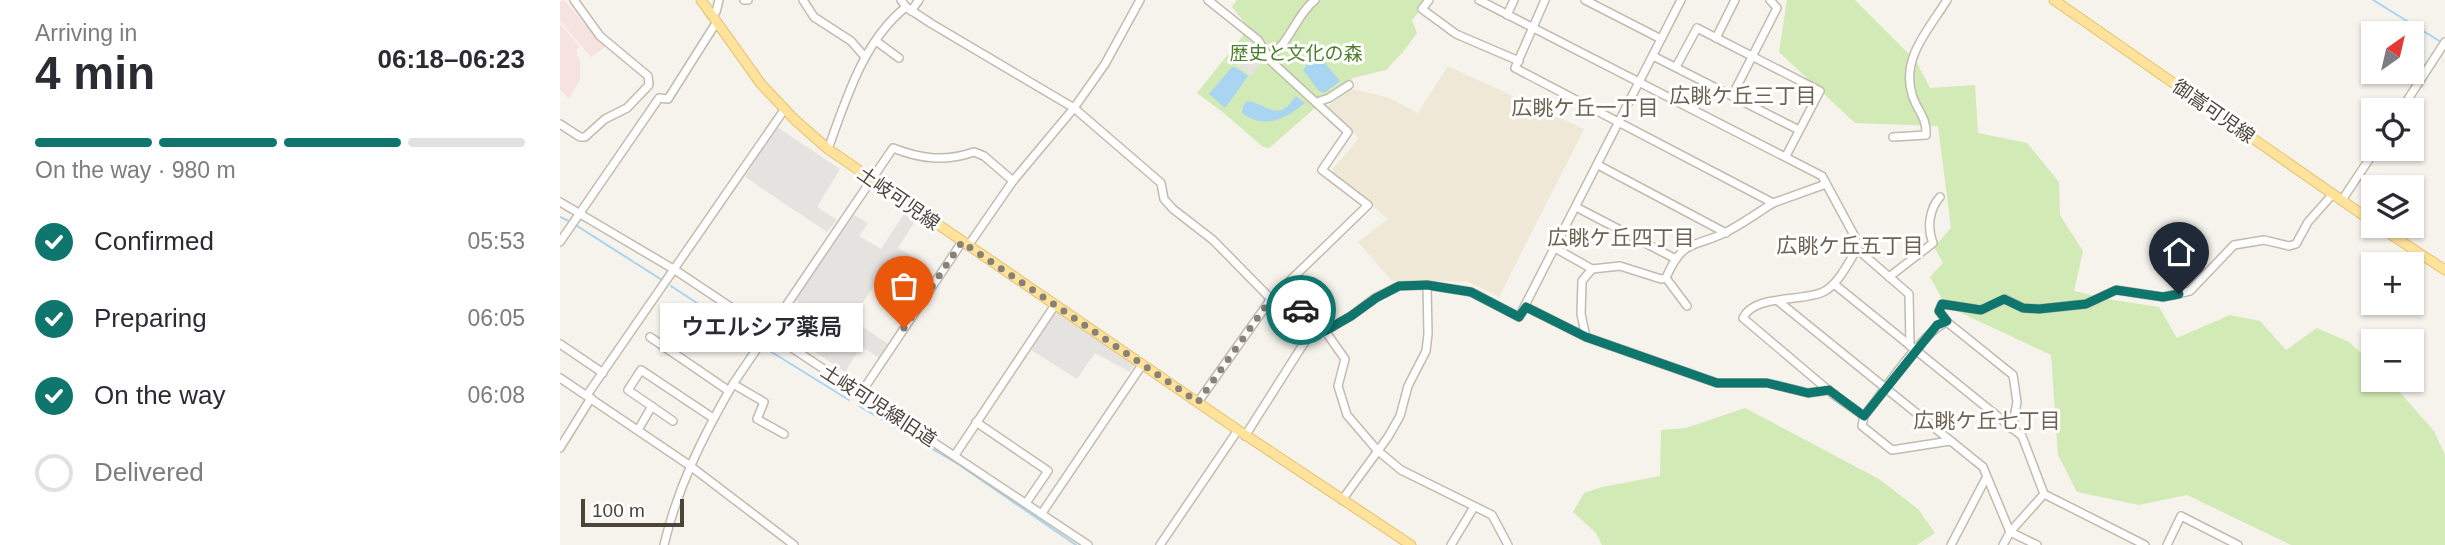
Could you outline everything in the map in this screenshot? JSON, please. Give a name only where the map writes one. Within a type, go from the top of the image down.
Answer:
[{"type":"main road","name":"土岐可児線","points":[[701,0],[761,84],[784,110],[828,149],[1241,433],[1411,545]]},
{"type":"main road","name":"御嵩可児線","points":[[2054,0],[2361,213]]},
{"type":"main road","points":[[2396,238],[2445,270]]},
{"type":"street","points":[[560,124],[580,137],[585,137],[605,119],[627,108],[647,87],[648,76],[600,36],[574,0]]},
{"type":"street","points":[[647,87],[660,97],[668,99],[714,19],[719,0]]},
{"type":"street","points":[[803,0],[814,17],[851,41],[866,57]]},
{"type":"street","points":[[901,0],[909,9],[1074,108],[1161,183],[1168,204],[1213,240],[1271,299],[1302,311],[1318,321],[1345,359],[1338,386],[1348,415],[1377,450],[1401,470],[1492,515],[1508,545]]},
{"type":"street","points":[[828,149],[866,57],[898,14],[919,0]]},
{"type":"street","points":[[861,393],[965,244],[1074,108],[1105,64],[1140,0]]},
{"type":"street","points":[[1198,402],[1271,299],[1368,205],[1322,170],[1348,132],[1324,113],[1317,102],[1272,62],[1258,40],[1208,0]]},
{"type":"street","points":[[1270,56],[1278,50],[1315,0]]},
{"type":"street","points":[[1429,0],[1422,9],[1456,34],[1519,61]]},
{"type":"street","points":[[1479,0],[1822,176],[1854,237],[1857,249],[1910,296],[1913,348]]},
{"type":"street","points":[[1507,15],[1514,0]]},
{"type":"street","points":[[1545,0],[1515,68],[1773,203]]},
{"type":"street","points":[[1585,0],[1661,39]]},
{"type":"street","points":[[1325,331],[1399,286],[1427,285],[1471,292],[1519,317],[1681,0]]},
{"type":"street","points":[[1716,38],[1735,0]]},
{"type":"street","points":[[1732,96],[1777,8],[1770,0]]},
{"type":"street","points":[[1894,137],[1926,135],[1927,124],[1912,95],[1909,74],[1911,58],[1947,0]]},
{"type":"street","points":[[1676,68],[1697,29],[1820,91],[1786,156]]},
{"type":"street","points":[[876,41],[899,58]]},
{"type":"street","points":[[2409,98],[2445,42]]},
{"type":"street","points":[[1653,56],[1799,130]]},
{"type":"street","points":[[1317,102],[1349,85]]},
{"type":"street","points":[[560,242],[660,97]]},
{"type":"street","points":[[560,448],[603,373],[784,110]]},
{"type":"street","points":[[664,545],[689,465],[713,418],[768,331],[893,148],[930,159],[957,158],[974,152],[984,156],[1013,181]]},
{"type":"street","points":[[2342,200],[2368,161]]},
{"type":"street","points":[[1598,165],[1726,233]]},
{"type":"street","points":[[1666,278],[1674,258],[1695,242],[1726,233],[1773,203],[1826,184]]},
{"type":"street","points":[[2012,429],[2018,402],[2013,375],[1947,321],[1939,311],[1942,304],[1981,310],[2004,299],[2023,308],[2039,309],[2086,304],[2116,290],[2163,297],[2190,291],[2234,245],[2264,240],[2288,246],[2296,244],[2308,222],[2332,195]]},
{"type":"street","points":[[1889,277],[1933,243],[1928,231],[1934,204],[1940,197]]},
{"type":"street","name":"土岐可児線旧道","points":[[560,202],[577,217],[675,270],[1088,545]]},
{"type":"street","points":[[1576,207],[1674,258]]},
{"type":"street","points":[[1555,248],[1592,268],[1620,266],[1661,279],[1666,278]]},
{"type":"street","points":[[1857,249],[1834,284],[1825,291],[1763,303],[1744,315],[1745,322],[1864,416]]},
{"type":"street","points":[[1586,337],[1581,314],[1582,281],[1592,268]]},
{"type":"street","points":[[1666,278],[1686,306]]},
{"type":"street","points":[[1834,284],[2022,436],[2044,494],[2145,545]]},
{"type":"street","points":[[1342,500],[1400,416],[1408,386],[1426,351],[1427,285]]},
{"type":"street","points":[[1778,300],[1983,467],[2010,531],[2037,545]]},
{"type":"street","points":[[955,455],[1055,304]]},
{"type":"street","points":[[1526,307],[1586,337],[1717,383],[1767,383],[1808,393],[1829,390]]},
{"type":"street","points":[[1160,545],[1318,321]]},
{"type":"street","points":[[1947,321],[1937,325],[1913,348],[1887,388],[1864,416],[1862,426],[1892,450],[1950,441]]},
{"type":"street","points":[[650,337],[731,388],[764,402],[757,419],[784,434]]},
{"type":"street","points":[[560,344],[603,373]]},
{"type":"street","points":[[1042,513],[1142,365]]},
{"type":"street","points":[[673,421],[628,390],[641,370],[713,418]]},
{"type":"street","points":[[560,378],[689,465],[793,545]]},
{"type":"street","points":[[638,430],[652,406]]},
{"type":"street","points":[[976,422],[1048,471],[1026,503]]},
{"type":"street","points":[[1951,545],[1986,478]]},
{"type":"street","points":[[2003,545],[2010,531],[2044,494]]},
{"type":"street","points":[[1451,545],[1474,507]]},
{"type":"street","points":[[2167,545],[2181,516],[2238,545]]},
{"type":"shaded area","points":[[564,0],[605,47],[591,57],[560,21],[560,2]]},
{"type":"shaded area","points":[[560,24],[580,47],[576,50],[580,62],[580,79],[569,99],[560,89]]},
{"type":"shaded area","points":[[1252,39],[1265,58],[1251,76],[1233,62]]},
{"type":"shaded area","points":[[1448,66],[1584,129],[1499,297],[1467,281],[1392,281],[1358,242],[1388,219],[1331,171],[1359,138],[1328,106],[1352,89],[1387,97],[1418,113]]},
{"type":"shaded area","points":[[777,127],[840,169],[817,207],[837,220],[827,232],[745,177]]},
{"type":"shaded area","points":[[904,214],[915,221],[898,248],[915,259],[908,270],[891,260],[852,319],[888,344],[879,358],[861,346],[845,372],[809,348],[826,321],[795,300],[854,215],[868,223],[859,236],[881,249]]},
{"type":"shaded area","points":[[1056,311],[1134,365],[1130,372],[1095,353],[1077,379],[1031,350]]},
{"type":"green space","name":"歴史と文化の森","points":[[1237,0],[1429,0],[1412,20],[1417,33],[1386,70],[1353,78],[1269,148],[1263,147],[1197,93],[1249,28],[1232,7]]},
{"type":"green space","points":[[1787,0],[1855,0],[1916,61],[1930,88],[1975,85],[1978,133],[2027,143],[2059,182],[2060,215],[2083,251],[2074,291],[2159,307],[2177,338],[2230,315],[2260,321],[2286,350],[2317,328],[2349,342],[2361,353],[2361,392],[2400,392],[2434,431],[2445,455],[2445,545],[2291,545],[2187,495],[2139,505],[2077,492],[2058,455],[2051,355],[1946,306],[1930,277],[1943,263],[1934,247],[1951,228],[1938,126],[1855,123],[1779,52]]},
{"type":"green space","points":[[1745,408],[1879,479],[1918,509],[1935,533],[1917,545],[1602,545],[1596,533],[1573,512],[1584,493],[1660,476],[1661,430],[1686,428]]},
{"type":"water","points":[[1323,61],[1340,81],[1324,93],[1319,91],[1303,70],[1308,63]]},
{"type":"water","points":[[1232,67],[1248,76],[1224,107],[1209,94]]},
{"type":"water","points":[[1296,96],[1305,103],[1282,118],[1259,121],[1242,113],[1247,101],[1278,110],[1288,106]]},
{"type":"waterway","points":[[2373,0],[2441,42]]},
{"type":"waterway","points":[[560,217],[569,221]]},
{"type":"waterway","points":[[574,224],[662,280]]},
{"type":"waterway","points":[[671,286],[755,341]]},
{"type":"waterway","points":[[765,348],[849,400]]},
{"type":"waterway","points":[[859,406],[958,464],[1076,545]]},
{"type":"way so far","points":[[904,328],[962,242],[1198,402],[1271,299],[1301,310]]},
{"type":"place","name":"ウエルシア薬局","points":[[904,328]]},
{"type":"district","name":"広眺ケ丘三丁目","points":[[1743,96]]},
{"type":"district","name":"広眺ケ丘一丁目","points":[[1585,108]]},
{"type":"district","name":"広眺ケ丘四丁目","points":[[1621,238]]},
{"type":"district","name":"広眺ケ丘五丁目","points":[[1850,246]]},
{"type":"district","name":"広眺ケ丘七丁目","points":[[1987,421]]},
{"type":"route","points":[[1301,310],[1318,321],[1325,331],[1399,286],[1454,288],[1471,292],[1519,317],[1526,307],[1586,337],[1717,383],[1767,383],[1808,393],[1829,390],[1864,416],[1937,325],[1947,321],[1939,311],[1942,304],[1976,311],[2004,299],[2023,308],[2039,309],[2078,306],[2116,290],[2163,297],[2179,294]]}]
